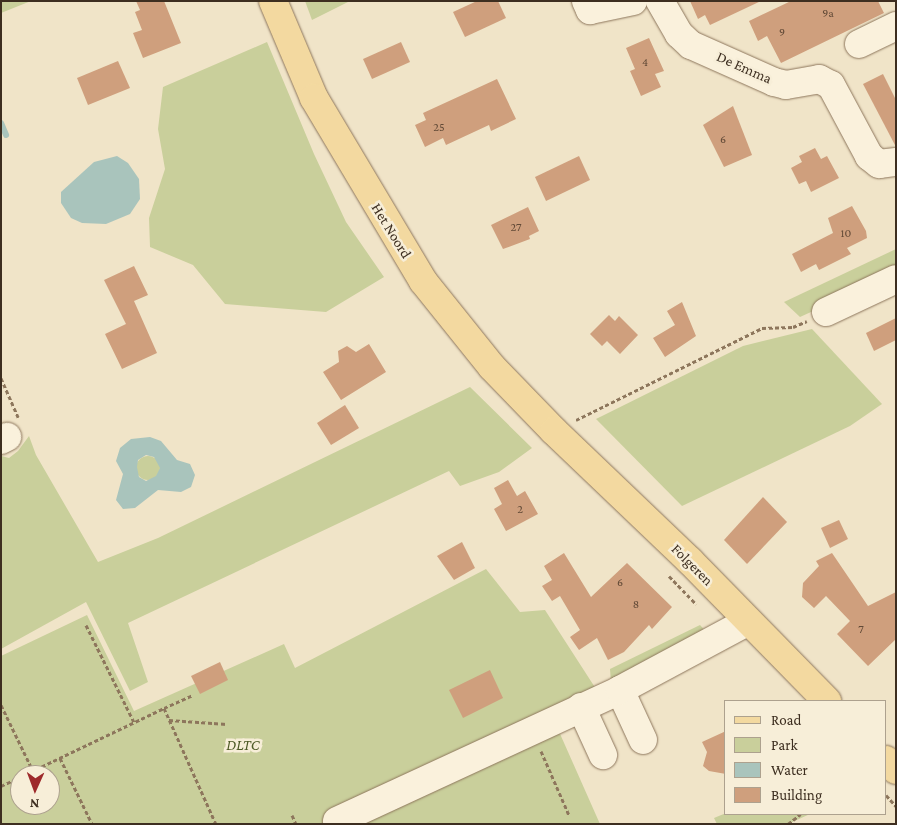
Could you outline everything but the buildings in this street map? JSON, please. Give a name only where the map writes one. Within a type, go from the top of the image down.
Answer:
[{"type":"main road","name":"Het Noord","points":[[274,1],[314,98],[397,241],[423,281],[492,367],[565,422]]},
{"type":"main road","name":"Folgeren","points":[[565,422],[747,622],[826,700]]},
{"type":"main road","points":[[887,761],[896,770]]},
{"type":"street","points":[[586,1],[590,10],[633,1]]},
{"type":"street","name":"De Emma","points":[[660,1],[678,34],[691,45],[774,82],[786,85],[819,80],[831,85],[869,156],[878,164],[896,162]]},
{"type":"street","points":[[859,44],[896,26]]},
{"type":"street","points":[[826,312],[896,279]]},
{"type":"street","points":[[337,821],[620,690],[747,622]]},
{"type":"street","points":[[620,690],[644,740]]},
{"type":"street","points":[[581,707],[603,755]]},
{"type":"path","points":[[565,422],[762,328],[793,327],[826,312]]},
{"type":"path","points":[[1,378],[23,429],[4,439]]},
{"type":"path","points":[[86,625],[134,722]]},
{"type":"path","points":[[45,765],[193,695]]},
{"type":"path","points":[[1,705],[30,765]]},
{"type":"path","points":[[164,708],[216,824]]},
{"type":"path","points":[[169,720],[226,724]]},
{"type":"path","points":[[532,730],[569,815]]},
{"type":"path","points":[[60,758],[92,824]]},
{"type":"path","points":[[887,796],[896,806]]},
{"type":"path","points":[[292,815],[296,824]]},
{"type":"path","points":[[788,824],[800,815]]},
{"type":"green space","points":[[1,1],[31,1],[1,13]]},
{"type":"green space","points":[[305,1],[350,1],[312,20]]},
{"type":"green space","points":[[267,42],[314,154],[346,222],[384,277],[326,312],[225,304],[193,265],[150,247],[149,218],[165,169],[158,129],[163,87]]},
{"type":"green space","points":[[896,249],[896,273],[800,317],[784,302]]},
{"type":"green space","points":[[812,329],[882,404],[850,426],[682,506],[596,419],[743,346]]},
{"type":"green space","points":[[470,387],[532,448],[499,472],[460,486],[449,471],[128,623],[148,682],[130,691],[86,602],[1,649],[1,456],[9,458],[18,451],[29,436],[36,455],[98,562],[158,538]]},
{"type":"green space","points":[[148,456],[156,460],[160,468],[156,476],[148,480],[140,476],[136,468],[140,460]]},
{"type":"green space","name":"DLTC","points":[[486,569],[520,612],[545,610],[596,689],[549,709],[600,824],[1,824],[1,656],[87,615],[134,711],[284,644],[295,668]]},
{"type":"green space","points":[[700,625],[710,636],[611,682],[610,669]]},
{"type":"green space","points":[[724,814],[808,815],[788,824],[717,824],[714,818]]},
{"type":"water","points":[[117,156],[128,163],[139,179],[140,199],[130,214],[106,224],[82,223],[71,218],[61,203],[61,192],[94,162]]},
{"type":"water","points":[[150,437],[161,441],[177,460],[190,464],[195,475],[191,487],[181,492],[158,490],[135,508],[123,509],[116,500],[123,474],[116,461],[120,448],[131,439]],"holes":[[[146,455],[154,457],[160,468],[156,476],[146,481],[139,477],[138,460]]]},
{"type":"waterway","points":[[1,123],[6,135]]}]
